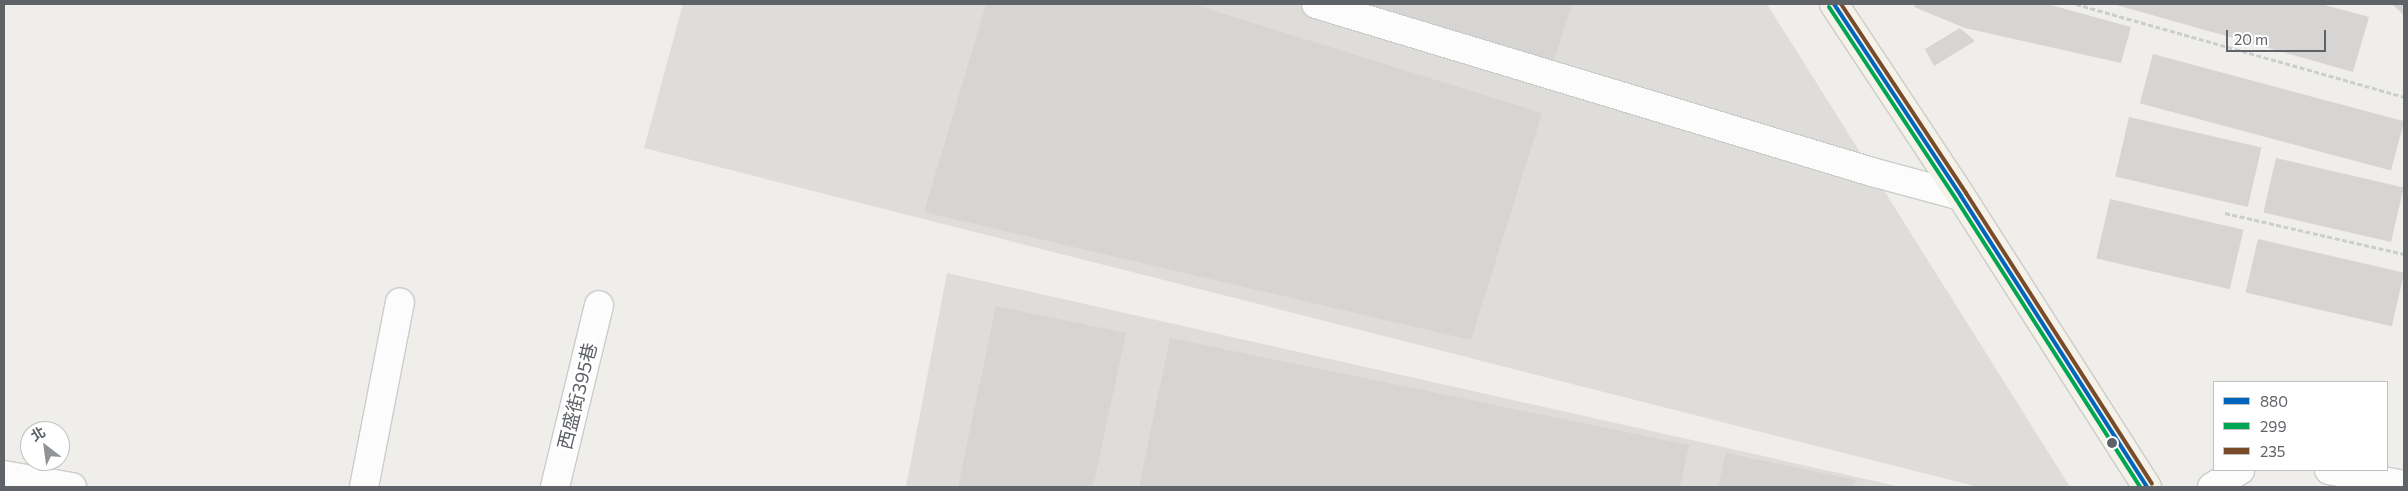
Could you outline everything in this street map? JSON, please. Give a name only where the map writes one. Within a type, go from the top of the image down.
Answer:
[{"type":"main road","points":[[1834,4],[1961,196],[2147,487]]},
{"type":"street","points":[[1316,4],[1863,169],[1961,196]]},
{"type":"street","points":[[364,487],[400,302]]},
{"type":"street","name":"西盛街395巷","points":[[555,487],[599,305]]},
{"type":"street","points":[[2212,487],[2238,471]]},
{"type":"street","points":[[2334,471],[2404,485]]},
{"type":"street","points":[[4,475],[72,487]]},
{"type":"path","points":[[2076,4],[2404,97]]},
{"type":"path","points":[[2225,213],[2404,254]]},
{"type":"shaded area","points":[[683,4],[1767,4],[2070,487],[1978,487],[644,148]]},
{"type":"shaded area","points":[[947,273],[1901,487],[906,487]]},
{"type":"building","points":[[986,4],[1192,4],[1542,113],[1471,340],[924,212]]},
{"type":"building","points":[[1366,4],[1572,4],[1553,63]]},
{"type":"building","points":[[1915,4],[2047,4],[2131,27],[2121,63],[1965,28],[1914,7]]},
{"type":"building","points":[[2113,4],[2321,4],[2369,17],[2353,72]]},
{"type":"building","points":[[2392,4],[2404,4],[2404,15]]},
{"type":"building","points":[[1960,28],[1975,41],[1934,66],[1925,49]]},
{"type":"building","points":[[2153,54],[2404,121],[2391,171],[2140,103]]},
{"type":"building","points":[[2129,117],[2262,148],[2248,207],[2115,176]]},
{"type":"building","points":[[2276,158],[2404,187],[2391,242],[2263,213]]},
{"type":"building","points":[[2110,199],[2243,230],[2230,289],[2096,258]]},
{"type":"building","points":[[2258,239],[2404,273],[2392,326],[2246,293]]},
{"type":"building","points":[[996,306],[1126,333],[1093,487],[958,487]]},
{"type":"building","points":[[1170,338],[1689,445],[1680,487],[1139,487]]},
{"type":"building","points":[[1726,453],[1856,480],[1854,487],[1718,487]]},
{"type":"transit line","name":"880","points":[[1834,4],[1961,196],[2147,487]]},
{"type":"transit line","name":"235","points":[[1841,4],[1966,193],[2152,484]]},
{"type":"transit line","name":"299","points":[[1829,7],[1956,199],[2140,487]]}]
